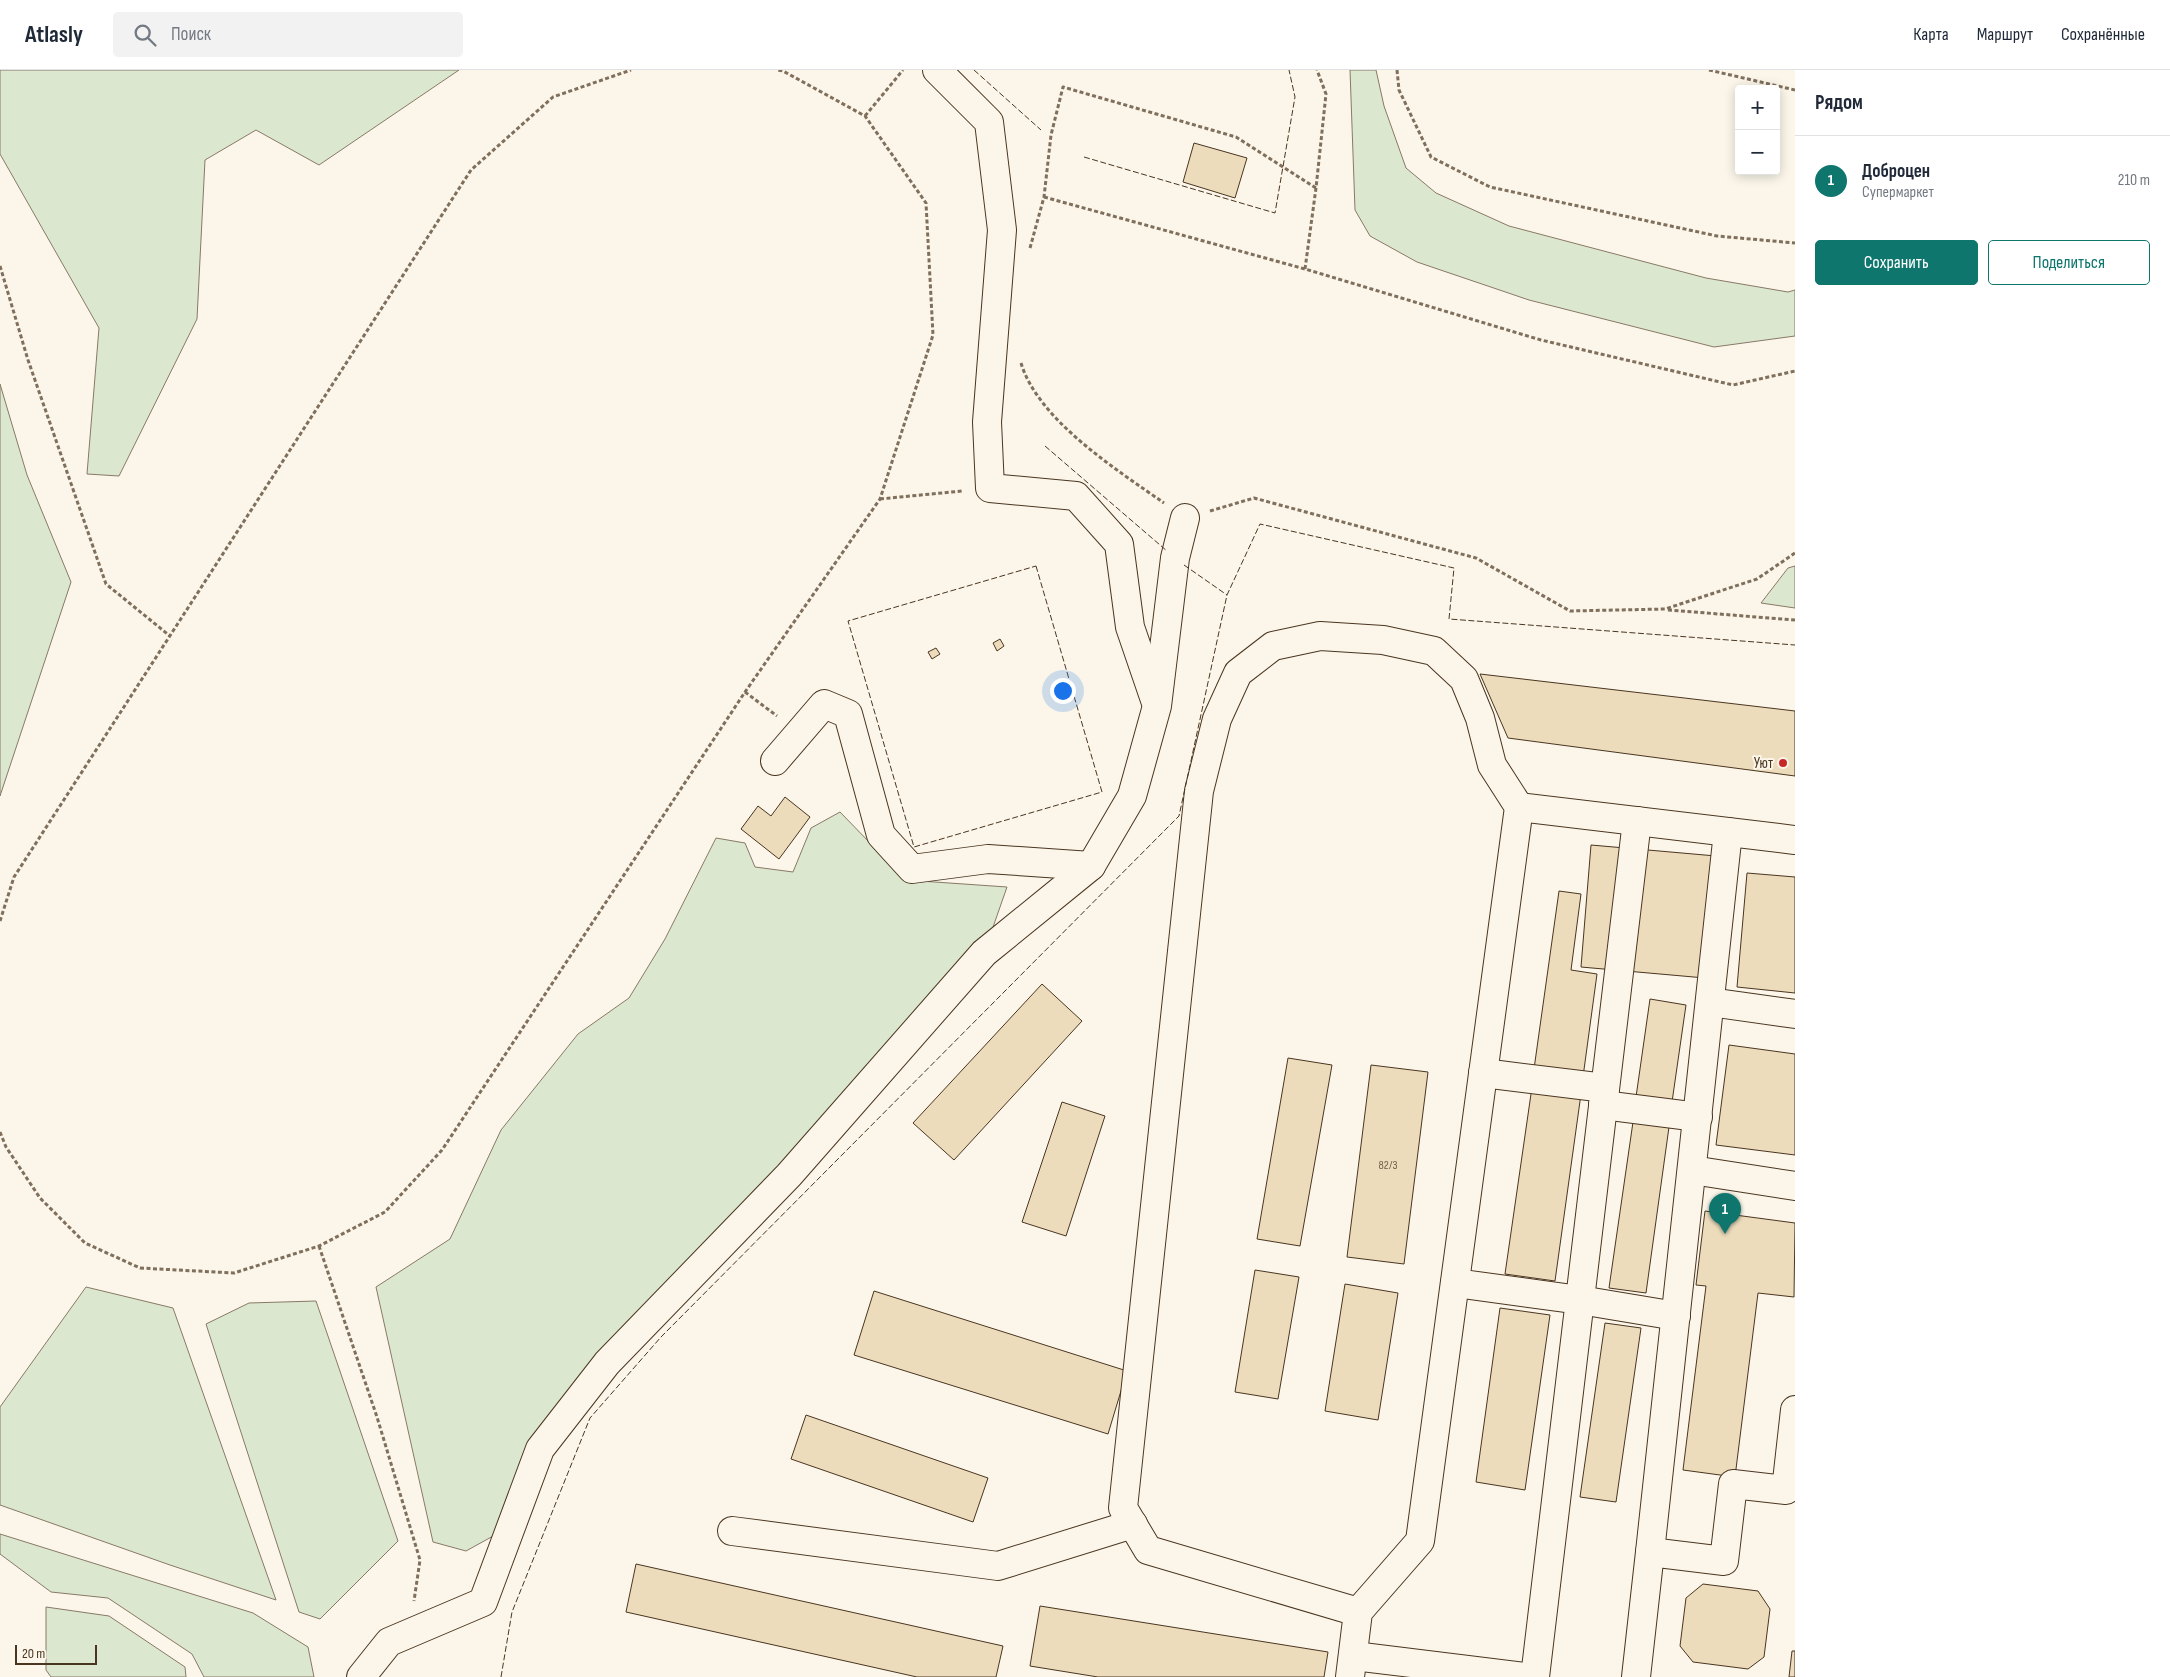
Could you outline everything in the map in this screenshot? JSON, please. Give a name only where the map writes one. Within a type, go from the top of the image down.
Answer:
[{"type":"street","points":[[937,70],[989,122],[1002,230],[987,422],[990,488],[1076,496],[1119,544],[1130,627],[1157,706]]},
{"type":"street","points":[[361,1677],[390,1642],[483,1602],[540,1450],[607,1363],[789,1175],[984,953],[1091,866],[1132,796],[1157,706],[1175,558],[1185,518]]},
{"type":"street","points":[[1358,1612],[1148,1550],[1123,1508],[1200,792],[1217,719],[1238,673],[1273,646],[1320,636],[1383,640],[1434,650],[1464,679],[1480,718],[1492,765],[1519,807],[1420,1541],[1358,1612],[1352,1667],[1526,1677]]},
{"type":"street","points":[[774,761],[824,704],[848,714],[881,835],[912,869],[988,859],[1091,866]]},
{"type":"street","points":[[1519,807],[1795,840]]},
{"type":"street","points":[[1535,1677],[1637,821]]},
{"type":"street","points":[[1636,1677],[1728,832]]},
{"type":"street","points":[[1710,1002],[1795,1014]]},
{"type":"street","points":[[1483,1073],[1698,1117]]},
{"type":"street","points":[[1692,1170],[1795,1186]]},
{"type":"street","points":[[1455,1283],[1580,1300],[1676,1316]]},
{"type":"street","points":[[1650,1552],[1724,1561],[1733,1484],[1786,1490],[1795,1410]]},
{"type":"street","points":[[732,1531],[998,1566],[1133,1524]]},
{"type":"path","points":[[0,921],[14,877],[470,170],[554,97],[631,70]]},
{"type":"path","points":[[0,1132],[6,1147],[40,1198],[85,1242],[140,1268],[234,1274],[319,1246],[385,1212],[442,1150],[745,692],[880,499],[934,335],[926,203],[865,116],[783,71],[777,70]]},
{"type":"path","points":[[865,116],[903,70]]},
{"type":"path","points":[[1304,269],[1316,188],[1326,94],[1317,70]]},
{"type":"path","points":[[1396,70],[1399,90],[1431,157],[1490,187],[1717,236],[1795,243]]},
{"type":"path","points":[[1709,70],[1795,90]]},
{"type":"path","points":[[1028,255],[1044,197],[1051,135],[1063,87],[1236,136],[1316,188]]},
{"type":"path","points":[[1044,197],[1304,269],[1541,340],[1733,385],[1795,371]]},
{"type":"path","points":[[0,266],[28,360],[106,584],[170,636]]},
{"type":"path","points":[[1021,356],[1021,365],[1046,409],[1099,457],[1185,518],[1254,498],[1476,558],[1570,611],[1665,609],[1795,620]]},
{"type":"path","points":[[880,499],[990,488]]},
{"type":"path","points":[[1665,609],[1758,579],[1795,554]]},
{"type":"path","points":[[745,692],[798,732]]},
{"type":"path","points":[[319,1246],[378,1417],[420,1560],[414,1603]]},
{"type":"green space","points":[[0,70],[459,70],[319,165],[256,130],[205,160],[197,319],[119,476],[87,474],[99,328],[0,154]]},
{"type":"green space","points":[[1350,70],[1376,70],[1384,106],[1406,168],[1436,193],[1509,226],[1706,278],[1788,292],[1795,290],[1795,336],[1714,347],[1529,300],[1417,262],[1370,236],[1355,210]]},
{"type":"green space","points":[[0,384],[27,475],[71,582],[0,796]]},
{"type":"green space","points":[[1795,566],[1795,608],[1761,603],[1788,568]]},
{"type":"green space","points":[[840,812],[906,880],[1007,887],[984,953],[607,1363],[495,1535],[466,1551],[433,1542],[376,1287],[450,1239],[501,1130],[578,1034],[629,998],[665,939],[716,838],[745,843],[755,867],[793,872],[811,828]]},
{"type":"green space","points":[[86,1287],[173,1308],[276,1600],[0,1505],[0,1407]]},
{"type":"green space","points":[[316,1301],[398,1541],[320,1619],[299,1612],[206,1324],[249,1303]]},
{"type":"green space","points":[[0,1534],[253,1613],[308,1647],[314,1677],[204,1677],[192,1654],[108,1598],[51,1592],[0,1554]]},
{"type":"green space","points":[[46,1607],[109,1616],[185,1667],[186,1677],[51,1677],[46,1670]]},
{"type":"building","points":[[1194,143],[1247,158],[1235,198],[1183,182]]},
{"type":"building","points":[[1000,639],[1004,646],[997,651],[993,643]]},
{"type":"building","points":[[936,648],[940,654],[932,659],[928,652]]},
{"type":"building","points":[[1480,674],[1795,711],[1795,776],[1508,738]]},
{"type":"building","points":[[785,797],[810,817],[779,859],[741,829],[758,806],[771,816]]},
{"type":"building","points":[[1591,845],[1716,856],[1705,978],[1581,967]]},
{"type":"building","points":[[1747,873],[1795,877],[1795,993],[1737,987]]},
{"type":"building","points":[[1559,891],[1581,894],[1571,970],[1597,974],[1583,1077],[1534,1069]]},
{"type":"building","points":[[1042,984],[1082,1021],[954,1160],[913,1123]]},
{"type":"building","points":[[1650,999],[1686,1005],[1672,1102],[1636,1097]]},
{"type":"building","points":[[1729,1045],[1795,1054],[1795,1155],[1716,1145]]},
{"type":"building","points":[[1288,1058],[1332,1065],[1300,1246],[1257,1239]]},
{"type":"building","points":[[1371,1065],[1428,1072],[1404,1264],[1347,1257]]},
{"type":"building","points":[[1532,1087],[1581,1094],[1555,1281],[1505,1274]]},
{"type":"building","points":[[1062,1102],[1105,1116],[1066,1236],[1022,1222]]},
{"type":"building","points":[[1633,1122],[1669,1127],[1646,1293],[1609,1288]]},
{"type":"building","points":[[1705,1211],[1795,1223],[1794,1297],[1758,1293],[1735,1477],[1683,1470],[1706,1286],[1696,1285]]},
{"type":"building","points":[[1255,1270],[1299,1277],[1278,1399],[1235,1392]]},
{"type":"building","points":[[1345,1284],[1398,1293],[1378,1420],[1325,1411]]},
{"type":"building","points":[[874,1291],[1127,1371],[1108,1434],[854,1355]]},
{"type":"building","points":[[1500,1308],[1550,1315],[1525,1490],[1476,1482]]},
{"type":"building","points":[[1605,1323],[1641,1328],[1616,1502],[1580,1497]]},
{"type":"building","points":[[806,1415],[988,1478],[973,1522],[791,1459]]},
{"type":"building","points":[[636,1564],[1003,1646],[996,1677],[917,1677],[626,1612]]},
{"type":"building","points":[[1703,1584],[1758,1591],[1770,1609],[1764,1657],[1748,1669],[1693,1662],[1680,1646],[1686,1598]]},
{"type":"building","points":[[1040,1606],[1328,1652],[1324,1677],[1098,1677],[1030,1666]]},
{"type":"building","points":[[1792,1651],[1795,1651],[1795,1677],[1789,1677]]},
{"type":"fence","points":[[974,70],[1041,130]]},
{"type":"fence","points":[[1084,157],[1275,213],[1295,97],[1289,70]]},
{"type":"fence","points":[[1045,446],[1167,551]]},
{"type":"fence","points":[[501,1677],[512,1612],[590,1418],[661,1337],[1179,816],[1227,595],[1260,524],[1454,568],[1449,619],[1795,645]]},
{"type":"fence","points":[[1184,565],[1227,595]]},
{"type":"fence","points":[[1036,566],[1102,792],[914,847],[848,621],[1036,566]]},
{"type":"place","name":"Уют","points":[[1783,763]]},
{"type":"place","name":"Доброцен","points":[[1725,1234]]}]
